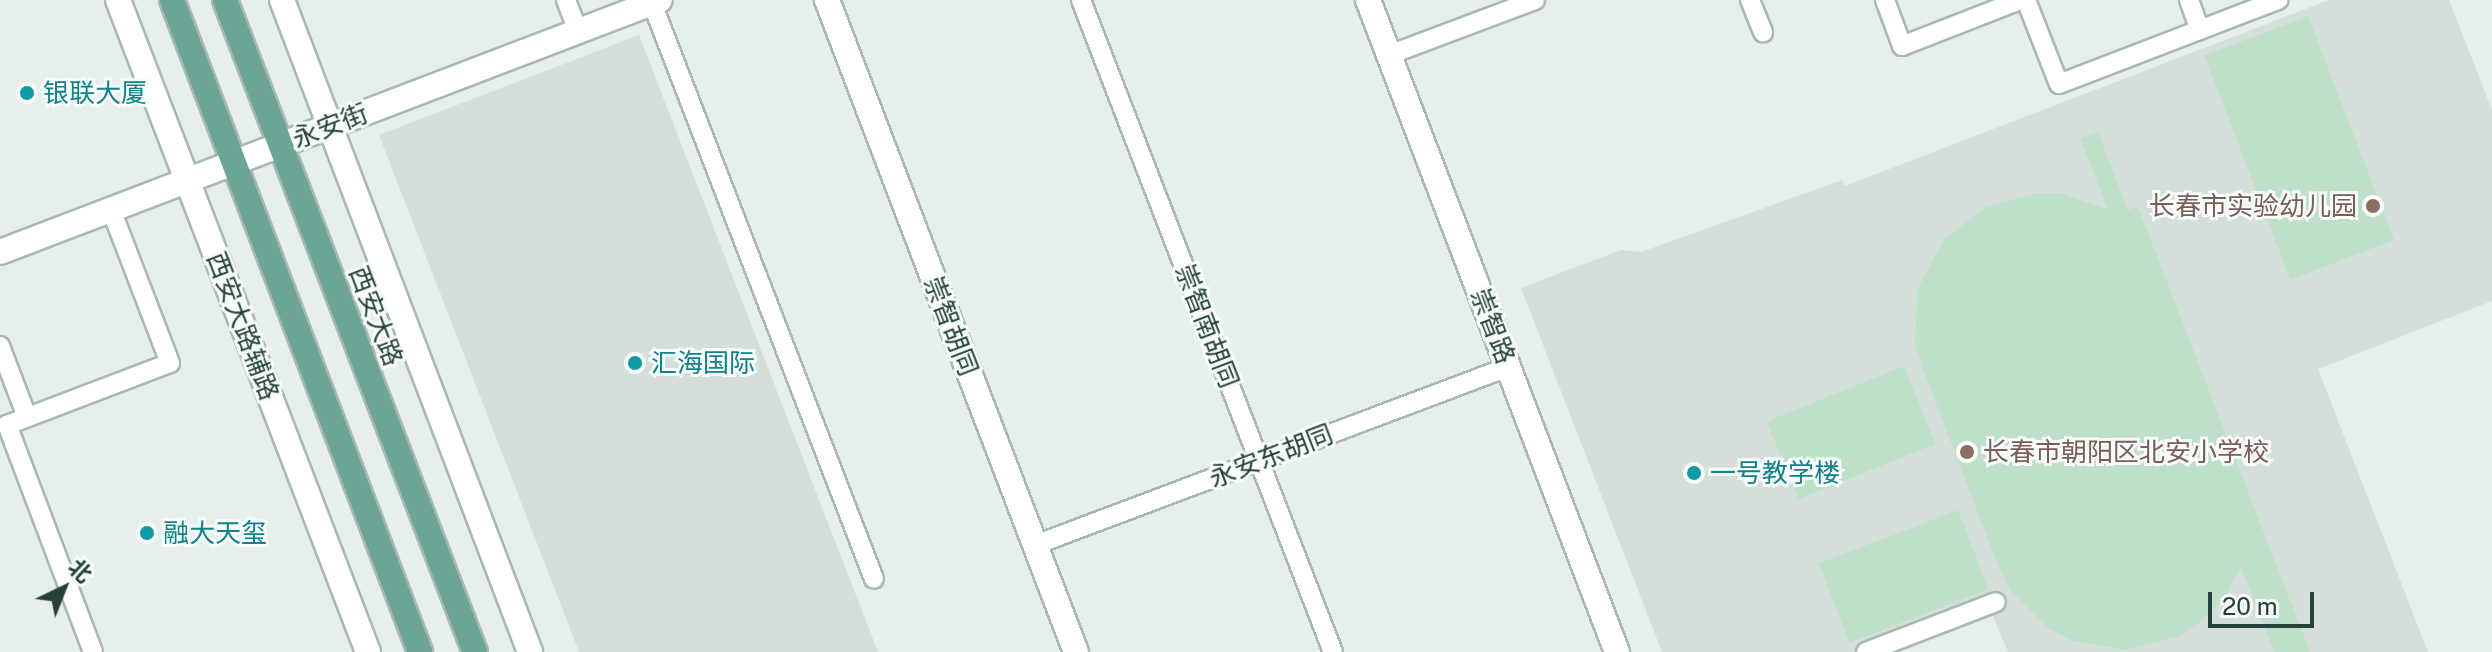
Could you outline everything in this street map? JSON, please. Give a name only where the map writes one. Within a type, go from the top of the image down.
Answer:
[{"type":"main road","points":[[172,0],[420,652]]},
{"type":"main road","name":"西安大路","points":[[225,0],[475,652]]},
{"type":"street","name":"西安大路辅路","points":[[118,0],[368,652]]},
{"type":"street","points":[[282,0],[530,652]]},
{"type":"street","name":"崇智胡同","points":[[827,0],[1076,652]]},
{"type":"street","name":"崇智路","points":[[1368,0],[1617,652]]},
{"type":"street","name":"永安街","points":[[0,252],[656,2]]},
{"type":"lane","points":[[566,0],[578,31]]},
{"type":"lane","name":"崇智南胡同","points":[[1081,0],[1333,652]]},
{"type":"lane","points":[[1389,55],[1535,0]]},
{"type":"lane","points":[[1750,0],[1763,33]]},
{"type":"lane","points":[[1885,0],[1902,46],[2020,0]]},
{"type":"lane","points":[[2026,0],[2059,84],[2278,0]]},
{"type":"lane","points":[[2189,0],[2200,30]]},
{"type":"lane","points":[[656,2],[874,579]]},
{"type":"lane","points":[[93,652],[7,425],[170,363],[111,209]]},
{"type":"lane","points":[[0,346],[27,417]]},
{"type":"lane","name":"永安东胡同","points":[[1035,545],[1508,367]]},
{"type":"lane","points":[[1866,652],[1996,602]]},
{"type":"shaded area","name":"长春市朝阳区北安小学校","points":[[2329,0],[2449,0],[2492,110],[2492,301],[2318,369],[2428,652],[2008,652],[1993,616],[1899,652],[1662,652],[1521,288],[1621,250],[1641,252],[1842,180],[1845,186]]},
{"type":"shaded area","name":"汇海国际","points":[[639,35],[878,652],[579,652],[379,135]]},
{"type":"green space","points":[[2308,16],[2394,240],[2290,280],[2204,56]]},
{"type":"green space","points":[[2098,132],[2128,210],[2138,207],[2310,652],[2274,652],[2241,567],[2221,602],[2201,621],[2179,636],[2126,650],[2073,641],[2049,629],[2010,590],[1998,566],[1915,343],[1918,288],[1943,241],[1985,207],[2037,193],[2064,194],[2108,210],[2080,138]]},
{"type":"green space","points":[[1904,366],[1935,444],[1798,499],[1767,421]]},
{"type":"green space","points":[[1958,510],[1988,589],[1849,643],[1819,563]]},
{"type":"place","name":"银联大厦","points":[[27,93]]},
{"type":"place","name":"长春市实验幼儿园","points":[[2373,206]]},
{"type":"place","name":"汇海国际","points":[[635,363]]},
{"type":"place","name":"长春市朝阳区北安小学校","points":[[1967,452]]},
{"type":"place","name":"一号教学楼","points":[[1694,473]]},
{"type":"place","name":"融大天玺","points":[[147,533]]}]
